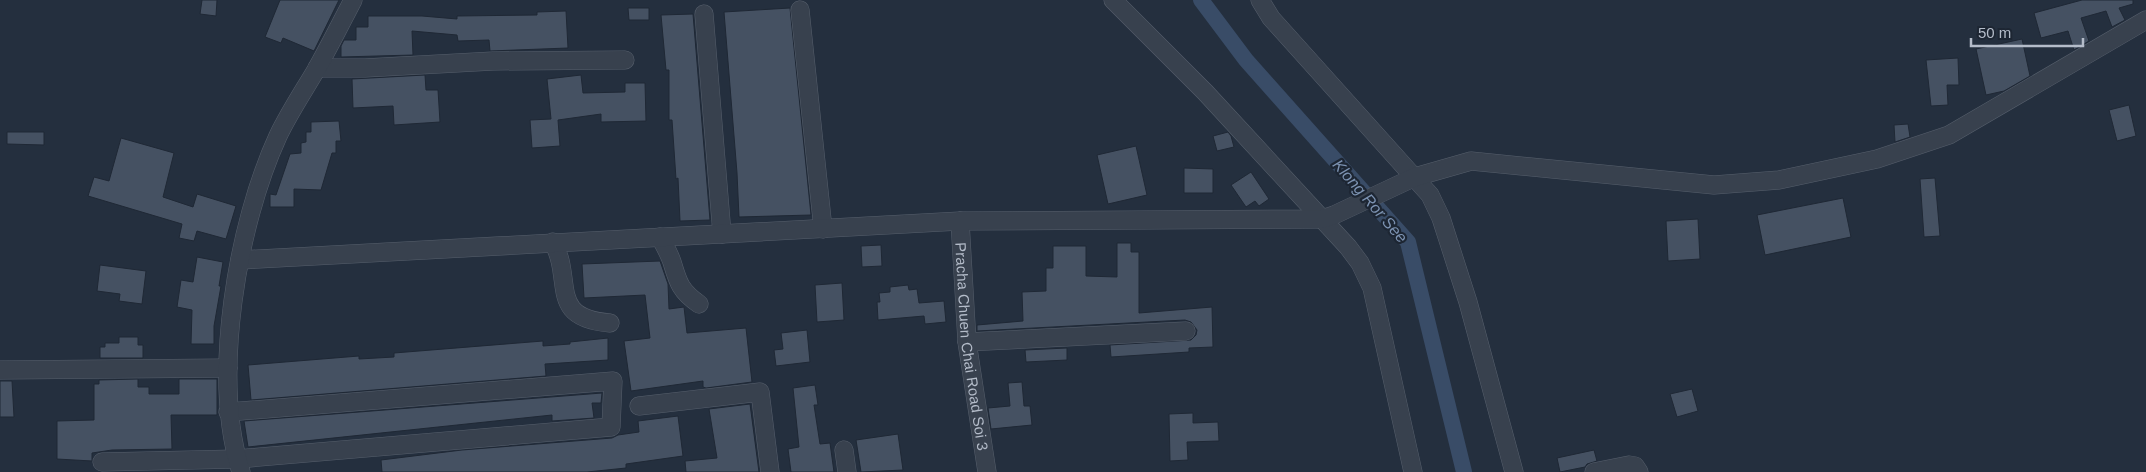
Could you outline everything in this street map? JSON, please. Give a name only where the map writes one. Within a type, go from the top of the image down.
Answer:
[{"type":"street","points":[[239,465],[228,412],[228,368],[231,326],[240,260],[253,202],[271,152],[285,122],[317,68],[353,0]]},
{"type":"street","points":[[1113,0],[1328,217],[1360,263],[1372,288],[1414,472]]},
{"type":"street","points":[[1260,0],[1271,18],[1411,180],[1430,195],[1441,218],[1468,302],[1514,472]]},
{"type":"street","points":[[800,10],[823,229]]},
{"type":"street","points":[[704,14],[722,234]]},
{"type":"street","points":[[240,260],[960,221],[1328,217],[1411,180],[1471,161],[1714,185],[1788,178],[1877,159],[1948,135],[2146,20]]},
{"type":"street","points":[[317,68],[365,68],[493,61],[625,60]]},
{"type":"street","name":"Pracha Chuen Chai Road Soi 3","points":[[960,221],[967,342],[987,472]]},
{"type":"street","points":[[660,237],[672,262],[678,283],[699,304]]},
{"type":"street","points":[[553,242],[560,257],[565,296],[569,306],[586,319],[610,323]]},
{"type":"street","points":[[967,342],[1186,331]]},
{"type":"street","points":[[0,370],[228,368]]},
{"type":"street","points":[[102,462],[239,465],[611,426],[613,381],[228,412]]},
{"type":"street","points":[[639,406],[760,392],[770,472]]},
{"type":"street","points":[[844,450],[847,472]]},
{"type":"street","points":[[1594,472],[1629,465],[1635,466],[1639,472]]},
{"type":"building","points":[[202,0],[217,0],[216,16],[200,14]]},
{"type":"building","points":[[280,0],[339,0],[314,51],[283,38],[281,43],[265,37]]},
{"type":"building","points":[[2082,0],[2133,0],[2133,4],[2119,8],[2125,20],[2112,27],[2106,11],[2081,18],[2089,41],[2074,50],[2068,31],[2041,38],[2034,13]]},
{"type":"building","points":[[628,8],[649,8],[649,20],[629,20]]},
{"type":"building","points":[[790,8],[811,215],[739,217],[724,12]]},
{"type":"building","points":[[566,11],[568,48],[490,51],[489,40],[458,41],[457,35],[412,31],[413,55],[341,57],[341,46],[344,40],[356,40],[356,27],[368,27],[368,16],[422,16],[457,19],[457,16],[537,15],[537,12]]},
{"type":"building","points":[[693,14],[710,220],[680,221],[672,120],[669,120],[669,70],[666,70],[661,15]]},
{"type":"building","points":[[2022,39],[2030,76],[2004,91],[1986,95],[1976,49]]},
{"type":"building","points":[[1958,58],[1959,85],[1947,85],[1948,105],[1931,106],[1926,60]]},
{"type":"building","points":[[425,75],[426,90],[438,90],[440,122],[394,125],[393,106],[353,108],[352,79]]},
{"type":"building","points":[[581,75],[583,93],[625,92],[625,83],[645,83],[646,121],[601,122],[601,114],[558,120],[560,146],[532,148],[530,120],[551,119],[547,79]]},
{"type":"building","points":[[2129,105],[2136,136],[2117,141],[2109,110]]},
{"type":"building","points":[[339,121],[341,141],[336,141],[336,153],[332,153],[321,190],[294,189],[294,207],[270,207],[270,194],[276,195],[290,154],[301,153],[301,143],[306,142],[306,132],[311,132],[311,122]]},
{"type":"building","points":[[1908,124],[1910,137],[1895,142],[1894,125]]},
{"type":"building","points":[[7,132],[44,132],[44,145],[7,144]]},
{"type":"building","points":[[1228,132],[1234,147],[1217,151],[1213,136]]},
{"type":"building","points":[[121,138],[174,153],[163,197],[193,207],[197,194],[236,206],[226,239],[197,231],[194,241],[179,238],[182,224],[88,196],[94,177],[109,181]]},
{"type":"building","points":[[1136,146],[1147,195],[1108,204],[1097,155]]},
{"type":"building","points":[[1184,168],[1213,169],[1213,193],[1184,193]]},
{"type":"building","points":[[1251,172],[1269,199],[1259,206],[1255,201],[1246,207],[1231,185]]},
{"type":"building","points":[[1935,178],[1940,236],[1924,237],[1920,179]]},
{"type":"building","points":[[1843,198],[1851,237],[1765,255],[1757,215]]},
{"type":"building","points":[[1698,219],[1700,259],[1668,261],[1666,221]]},
{"type":"building","points":[[1117,243],[1131,243],[1131,252],[1139,252],[1139,313],[1212,307],[1213,347],[1189,348],[1189,352],[1111,357],[1110,345],[1191,340],[1196,335],[1197,330],[1191,322],[1185,320],[977,331],[977,325],[1023,321],[1022,292],[1046,291],[1046,268],[1053,268],[1053,246],[1086,246],[1086,276],[1117,277]]},
{"type":"building","points":[[881,245],[882,266],[862,267],[861,246]]},
{"type":"building","points":[[197,257],[223,262],[214,326],[214,344],[191,344],[192,310],[177,307],[181,280],[193,282]]},
{"type":"building","points":[[660,261],[668,284],[669,309],[684,307],[687,333],[746,328],[752,382],[706,388],[703,387],[703,381],[631,391],[624,341],[650,338],[645,295],[584,298],[582,264]]},
{"type":"building","points":[[100,265],[146,271],[142,304],[119,301],[120,294],[97,291]]},
{"type":"building","points":[[842,283],[844,320],[817,322],[815,285]]},
{"type":"building","points":[[908,285],[909,290],[917,289],[919,303],[944,301],[946,322],[925,324],[924,316],[878,320],[877,302],[880,302],[879,293],[890,292],[890,287]]},
{"type":"building","points":[[807,330],[810,362],[776,366],[774,350],[783,349],[781,333]]},
{"type":"building","points":[[119,337],[138,337],[138,345],[143,345],[143,358],[100,358],[100,347],[105,347],[105,343],[119,343]]},
{"type":"building","points":[[608,338],[608,360],[545,364],[546,376],[251,400],[248,365],[359,356],[359,359],[394,357],[394,353],[543,341],[543,346],[570,344],[570,342]]},
{"type":"building","points":[[1067,348],[1067,360],[1026,362],[1025,350]]},
{"type":"building","points":[[138,379],[138,387],[149,387],[149,394],[179,394],[179,379],[217,379],[217,415],[171,415],[172,449],[112,450],[92,453],[92,461],[57,459],[57,421],[94,420],[94,384],[99,384],[99,380]]},
{"type":"building","points":[[0,381],[12,381],[14,417],[0,417]]},
{"type":"building","points":[[1022,382],[1024,406],[1030,406],[1032,425],[991,429],[988,408],[1010,406],[1008,383]]},
{"type":"building","points":[[815,385],[818,405],[814,405],[820,444],[830,443],[834,472],[791,472],[788,449],[799,447],[793,388]]},
{"type":"building","points":[[1692,389],[1698,411],[1677,417],[1670,394]]},
{"type":"building","points":[[602,393],[601,403],[592,403],[594,418],[552,421],[552,415],[248,447],[244,421]]},
{"type":"building","points":[[750,404],[759,472],[686,472],[685,461],[717,458],[709,409]]},
{"type":"building","points":[[1193,413],[1193,423],[1218,422],[1219,441],[1187,442],[1188,460],[1170,461],[1169,414]]},
{"type":"building","points":[[678,416],[683,456],[626,464],[626,468],[587,472],[382,472],[381,460],[462,450],[612,438],[618,435],[639,432],[638,421]]},
{"type":"building","points":[[898,434],[903,470],[861,472],[856,440]]},
{"type":"building","points":[[1594,450],[1597,461],[1587,464],[1585,467],[1560,472],[1557,458]]},
{"type":"waterway","name":"Klong Ror See","points":[[1201,0],[1246,60],[1408,242],[1464,472]]}]
